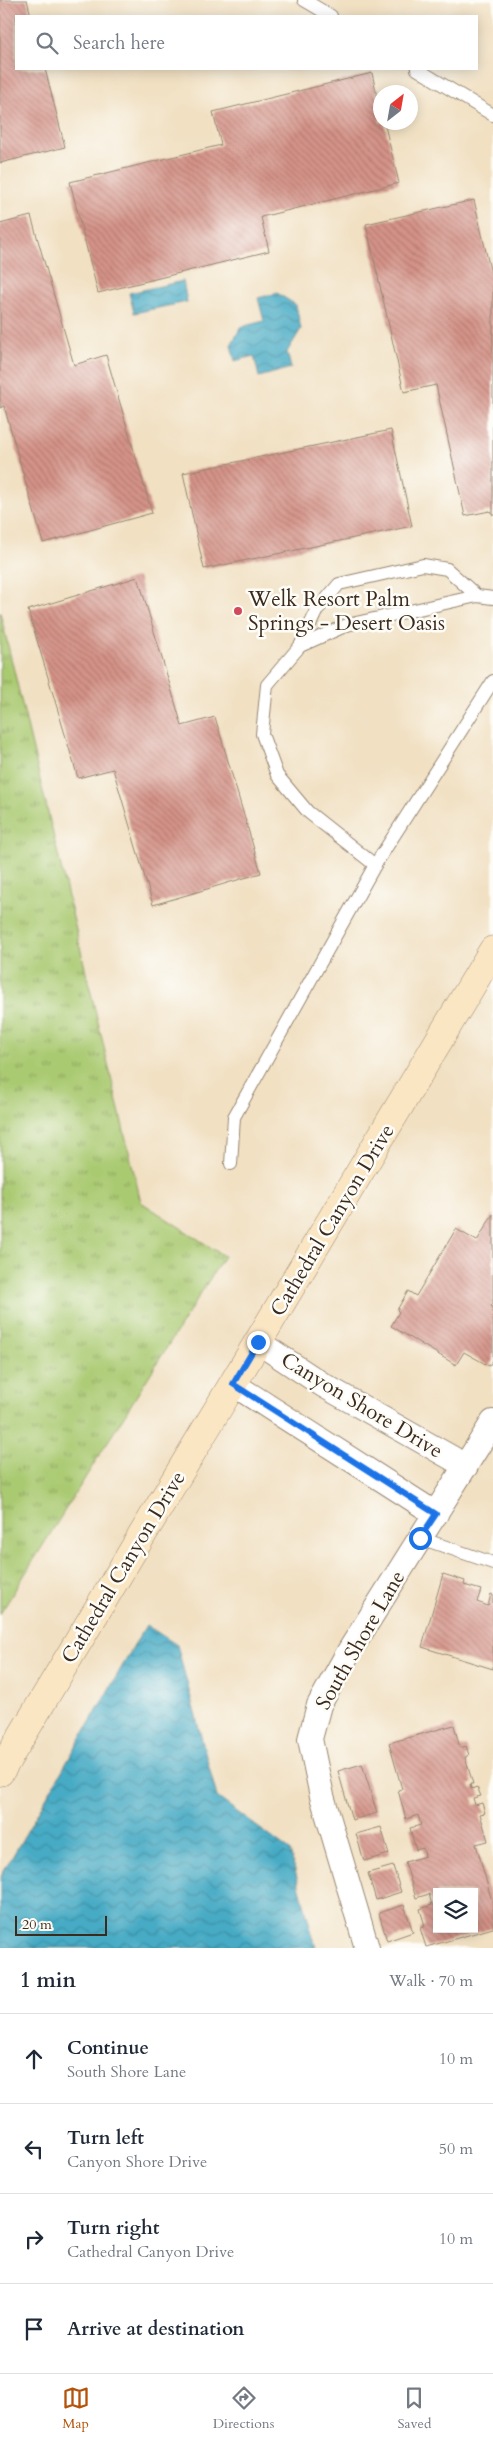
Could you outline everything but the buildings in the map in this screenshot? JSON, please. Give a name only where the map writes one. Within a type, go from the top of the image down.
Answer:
[{"type":"street","name":"Cathedral Canyon Drive","points":[[0,1772],[493,950]]},
{"type":"street","name":"Canyon Shore Drive","points":[[258,1342],[331,1390],[466,1466]]},
{"type":"street","points":[[233,1384],[436,1514]]},
{"type":"street","name":"South Shore Lane","points":[[367,1948],[322,1796],[310,1738],[319,1706],[348,1653],[493,1422]]},
{"type":"lane","points":[[304,0],[329,15]]},
{"type":"lane","points":[[419,70],[493,115]]},
{"type":"lane","points":[[376,865],[308,812],[277,775],[262,734],[267,685],[300,646],[317,610],[339,584],[423,565],[447,569],[477,596]]},
{"type":"lane","points":[[300,646],[347,625],[477,596],[493,598]]},
{"type":"lane","points":[[231,1164],[234,1117],[376,865],[493,681]]},
{"type":"lane","points":[[420,1538],[493,1563]]},
{"type":"green space","points":[[0,612],[141,1202],[224,1256],[0,1614]]},
{"type":"water","points":[[183,281],[187,302],[134,313],[129,293]]},
{"type":"water","points":[[277,293],[296,305],[301,329],[287,352],[291,368],[259,377],[254,356],[235,361],[231,345],[241,327],[264,321],[258,298]]},
{"type":"water","points":[[146,1625],[177,1645],[217,1797],[290,1851],[316,1948],[0,1948],[0,1878]]},
{"type":"place","name":"Welk Resort Palm Springs - Desert Oasis","points":[[238,611]]},
{"type":"route","points":[[258,1342],[233,1384],[436,1514],[420,1538]]}]
